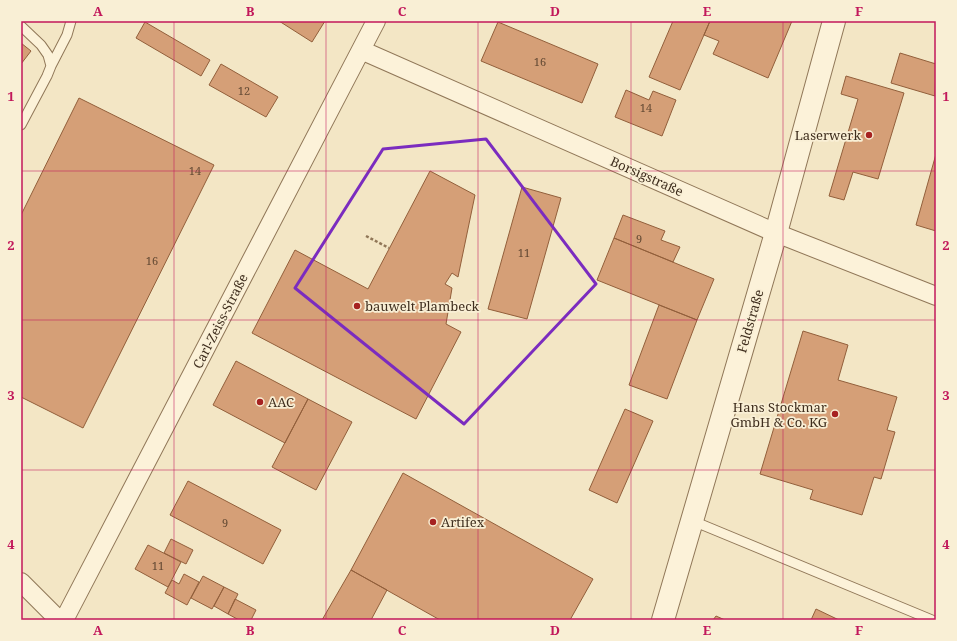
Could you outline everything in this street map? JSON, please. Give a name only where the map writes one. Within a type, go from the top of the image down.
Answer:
[{"type":"street","name":"Carl-Zeiss-Straße","points":[[64,620],[376,21]]},
{"type":"street","name":"Feldstraße","points":[[663,620],[776,233],[834,21]]},
{"type":"street","name":"Borsigstraße","points":[[361,50],[776,233],[936,296]]},
{"type":"street","points":[[21,582],[59,620]]},
{"type":"lane","points":[[21,125],[48,76],[51,66],[67,35],[71,21]]},
{"type":"lane","points":[[21,26],[42,44],[48,55],[51,66]]},
{"type":"lane","points":[[693,521],[932,620]]},
{"type":"path","points":[[366,236],[389,248]]},
{"type":"highlighted area","points":[[486,139],[596,284],[464,424],[295,288],[383,149]]},
{"type":"building","points":[[279,21],[325,21],[312,42]]},
{"type":"building","points":[[673,21],[710,21],[680,90],[649,77]]},
{"type":"building","points":[[710,21],[792,21],[768,78],[713,54],[719,41],[704,35]]},
{"type":"building","points":[[145,22],[210,60],[201,76],[136,38]]},
{"type":"building","points":[[498,22],[598,64],[582,103],[481,61]]},
{"type":"building","points":[[21,43],[31,51],[21,64]]},
{"type":"building","points":[[900,53],[936,64],[935,96],[891,83]]},
{"type":"building","points":[[221,64],[278,97],[266,117],[209,85]]},
{"type":"building","name":"Laserwerk","points":[[846,76],[904,93],[878,179],[853,172],[844,200],[829,196],[858,99],[841,94]]},
{"type":"building","points":[[626,90],[649,100],[653,91],[676,100],[662,136],[615,117]]},
{"type":"building","points":[[79,98],[214,165],[83,428],[21,397],[21,215]]},
{"type":"building","points":[[936,154],[936,231],[916,225]]},
{"type":"building","name":"bauwelt Plambeck","points":[[430,171],[475,195],[458,277],[452,273],[445,284],[452,288],[446,324],[461,332],[416,419],[252,333],[295,250],[368,289]]},
{"type":"building","points":[[522,187],[561,198],[527,319],[488,309]]},
{"type":"building","points":[[623,215],[665,231],[661,240],[680,247],[673,262],[614,238]]},
{"type":"building","points":[[614,238],[714,279],[697,320],[597,280]]},
{"type":"building","points":[[659,305],[697,320],[667,399],[629,385]]},
{"type":"building","name":"Hans Stockmar GmbH & Co. KG","points":[[803,331],[848,345],[838,380],[897,397],[887,430],[895,432],[881,479],[874,477],[862,515],[810,499],[813,490],[760,474]]},
{"type":"building","name":"AAC","points":[[236,361],[308,399],[285,443],[213,405]]},
{"type":"building","points":[[308,399],[352,422],[316,490],[272,467]]},
{"type":"building","points":[[625,409],[653,421],[617,503],[589,490]]},
{"type":"building","name":"Artifex","points":[[403,473],[593,579],[570,620],[440,620],[351,570]]},
{"type":"building","points":[[188,481],[281,530],[263,564],[170,515]]},
{"type":"building","points":[[171,539],[193,550],[186,564],[164,553]]},
{"type":"building","points":[[148,545],[181,562],[168,587],[135,569]]},
{"type":"building","points":[[351,570],[387,590],[371,620],[322,620]]},
{"type":"building","points":[[184,574],[199,582],[187,605],[165,593],[172,580],[179,584]]},
{"type":"building","points":[[203,576],[224,587],[212,609],[191,598]]},
{"type":"building","points":[[224,587],[238,594],[228,614],[214,606]]},
{"type":"building","points":[[235,599],[256,610],[251,620],[239,620],[228,614]]},
{"type":"building","points":[[816,609],[839,620],[811,620]]},
{"type":"building","points":[[716,616],[725,620],[713,620]]},
{"type":"place","name":"Laserwerk","points":[[869,135]]},
{"type":"place","name":"bauwelt Plambeck","points":[[357,306]]},
{"type":"place","name":"AAC","points":[[260,402]]},
{"type":"place","name":"Hans Stockmar GmbH & Co. KG","points":[[835,414]]},
{"type":"place","name":"Artifex","points":[[433,522]]}]
